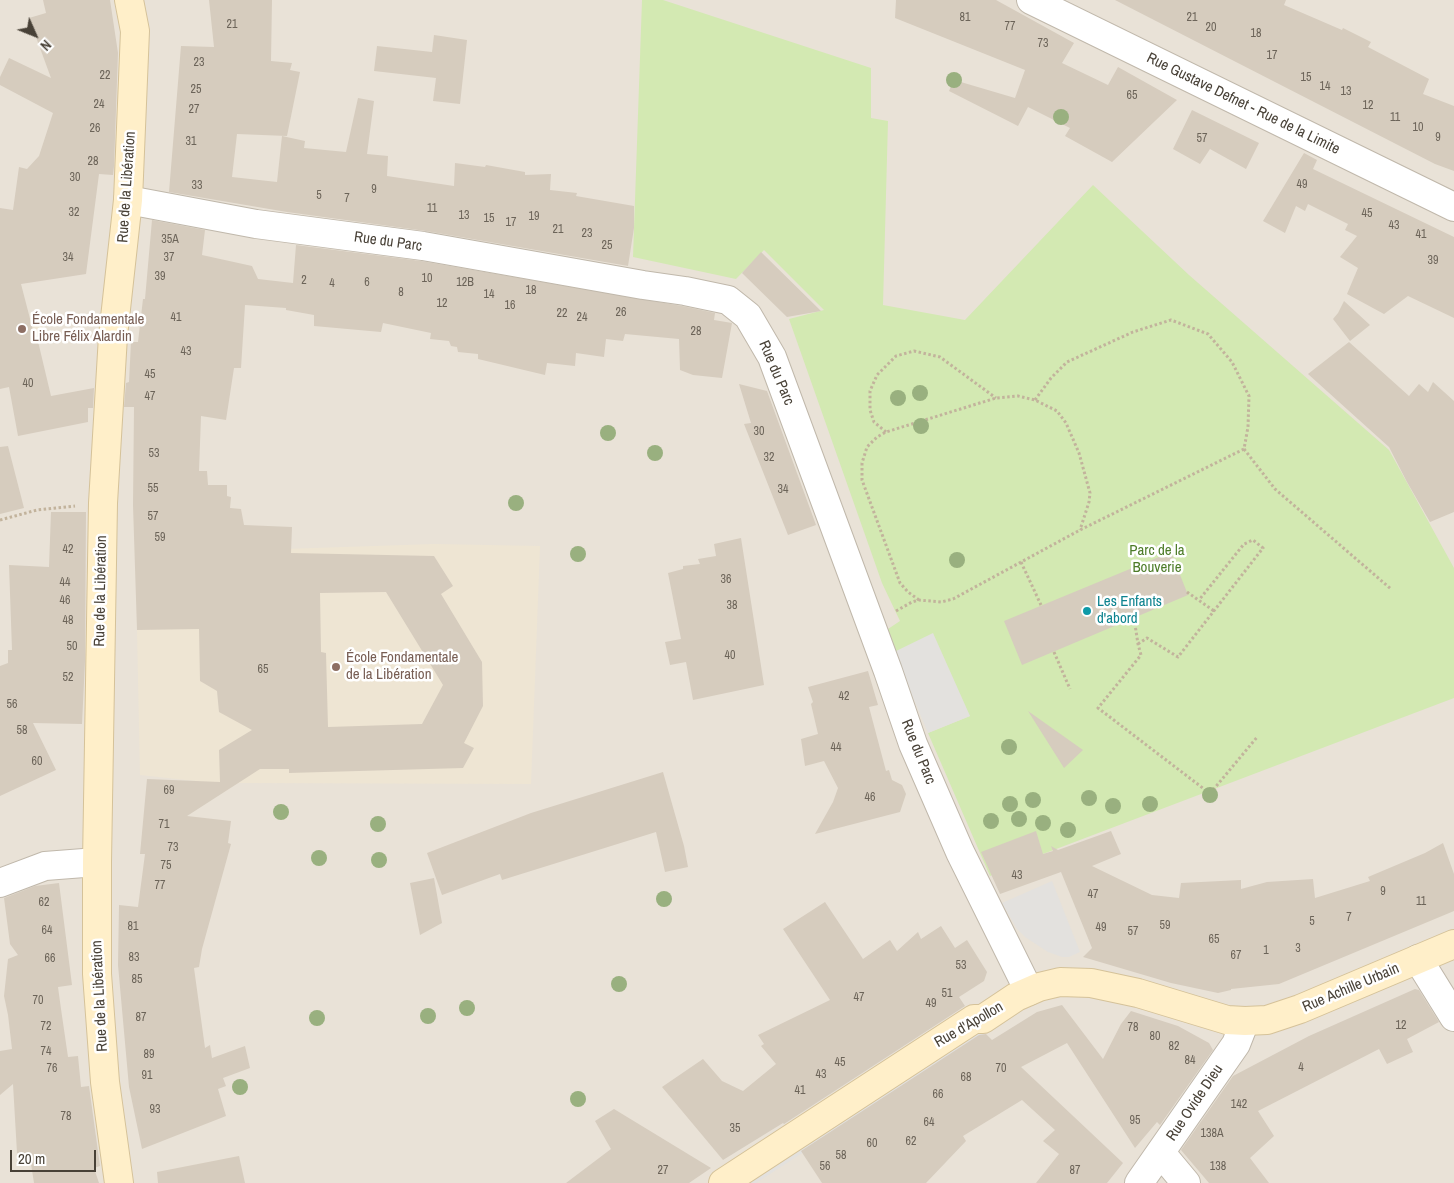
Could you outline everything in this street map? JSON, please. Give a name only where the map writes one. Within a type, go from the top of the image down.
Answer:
[{"type":"street","name":"Rue de la Libération","points":[[119,1183],[105,1082],[98,994],[97,862],[103,503],[113,336],[128,200],[135,31],[130,0]]},
{"type":"street","name":"Rue Gustave Defnet - Rue de la Limite","points":[[1031,0],[1454,207]]},
{"type":"street","name":"Rue du Parc","points":[[128,200],[256,224],[423,246],[685,291],[728,300],[748,316],[772,356],[913,744],[960,852],[1029,990]]},
{"type":"street","points":[[0,883],[45,866],[97,862]]},
{"type":"street","name":"Rue Achille Urbain","points":[[1245,1021],[1267,1020],[1285,1015],[1454,944]]},
{"type":"street","points":[[1418,959],[1454,1016]]},
{"type":"street","name":"Rue d'Apollon","points":[[723,1183],[974,1020],[986,1017],[1029,990],[1052,983],[1068,981],[1091,983],[1145,995],[1216,1017],[1245,1021]]},
{"type":"street","name":"Rue Ovide Dieu","points":[[1139,1183],[1236,1044],[1245,1021]]},
{"type":"street","points":[[1161,1153],[1186,1183]]},
{"type":"path","points":[[1034,400],[1051,378],[1067,362],[1132,332],[1171,320],[1208,334],[1232,362],[1249,396],[1248,426],[1244,449],[1275,489],[1391,589]]},
{"type":"path","points":[[886,432],[874,422],[870,410],[870,391],[877,375],[896,356],[914,351],[940,357],[996,398]]},
{"type":"path","points":[[920,600],[908,592],[900,583],[862,480],[862,463],[867,447],[877,437],[886,432],[996,398],[1018,396],[1034,400],[1056,411],[1066,422],[1079,453],[1090,493],[1080,530]]},
{"type":"path","points":[[896,612],[912,602],[920,600],[941,602],[953,599],[1080,530],[1244,449]]},
{"type":"path","points":[[0,520],[37,510],[103,503]]},
{"type":"path","points":[[1138,644],[1148,638],[1178,657],[1263,548],[1253,540],[1244,544],[1200,600]]},
{"type":"path","points":[[1021,562],[1041,605]]},
{"type":"path","points":[[1187,592],[1214,610]]},
{"type":"path","points":[[1134,618],[1141,655],[1098,708],[1208,792],[1213,790],[1258,736]]},
{"type":"path","points":[[1054,652],[1070,689]]},
{"type":"shaded area","points":[[0,0],[1454,0],[1454,1183],[0,1183]]},
{"type":"shaded area","name":"École Fondamentale Libre Félix Alardin","points":[[41,315],[44,335],[0,345],[0,323]]},
{"type":"shaded area","name":"École Fondamentale de la Libération","points":[[434,544],[540,546],[531,784],[214,783],[140,775],[137,630],[284,549]]},
{"type":"shaded area","points":[[933,633],[970,716],[928,733],[894,652]]},
{"type":"shaded area","points":[[1052,881],[1080,952],[1069,957],[1062,957],[1048,952],[1025,937],[1017,929],[1002,903]]},
{"type":"shaded area","points":[[980,1028],[984,1035],[756,1183],[741,1183]]},
{"type":"green space","name":"Parc de la Bouverie","points":[[642,0],[663,0],[871,68],[871,118],[888,121],[883,305],[965,320],[1093,185],[1189,275],[1389,450],[1454,568],[1454,698],[1043,854],[990,876],[928,733],[970,716],[894,652],[885,631],[900,621],[882,583],[789,319],[824,310],[764,250],[736,279],[633,257]]},
{"type":"building","points":[[43,0],[110,0],[118,53],[114,166],[113,175],[99,174],[86,274],[21,284],[34,334],[36,333],[51,396],[94,388],[93,408],[88,408],[88,422],[18,436],[9,387],[0,389],[0,208],[13,210],[19,167],[27,169],[39,156],[53,113],[0,85],[0,77],[9,58],[51,78],[29,18],[46,13]]},
{"type":"building","points":[[209,0],[272,0],[271,61],[292,63],[290,70],[300,72],[287,136],[237,134],[232,177],[277,182],[282,136],[305,141],[304,148],[346,152],[358,98],[374,101],[367,154],[388,156],[387,176],[454,186],[455,163],[485,167],[486,165],[525,172],[525,175],[551,174],[550,190],[577,193],[576,196],[634,206],[634,228],[628,266],[426,231],[287,212],[169,192],[181,46],[214,47]]},
{"type":"building","points":[[896,0],[996,0],[1074,43],[1062,63],[1108,85],[1118,67],[1177,100],[1112,162],[1065,136],[1070,128],[1028,107],[1018,126],[949,91],[954,80],[1015,98],[1025,70],[895,18]]},
{"type":"building","points":[[1115,0],[1286,0],[1284,5],[1342,30],[1343,28],[1371,42],[1368,47],[1429,79],[1423,94],[1454,106],[1454,171],[1435,164]]},
{"type":"building","points":[[434,35],[467,40],[460,104],[433,101],[436,78],[374,71],[377,46],[432,52]]},
{"type":"building","points":[[1192,110],[1259,143],[1246,169],[1210,149],[1200,164],[1173,149]]},
{"type":"building","points":[[1304,153],[1317,160],[1313,169],[1454,237],[1454,318],[1408,296],[1384,314],[1347,294],[1358,268],[1340,257],[1357,236],[1345,230],[1348,224],[1308,204],[1305,211],[1296,206],[1285,233],[1263,221]]},
{"type":"building","points":[[152,220],[205,230],[202,255],[252,266],[258,279],[293,283],[296,245],[421,261],[682,306],[715,313],[714,320],[732,323],[722,378],[693,375],[680,370],[679,339],[625,334],[623,341],[606,339],[604,357],[576,353],[575,366],[547,363],[545,375],[478,359],[478,354],[458,352],[457,347],[451,346],[449,341],[430,339],[431,333],[383,323],[381,332],[314,326],[314,315],[286,310],[286,308],[245,305],[241,368],[234,368],[226,420],[201,416],[199,471],[207,471],[208,485],[227,485],[227,496],[231,497],[230,508],[241,509],[244,525],[292,527],[291,553],[434,556],[453,586],[441,594],[482,662],[483,706],[464,743],[474,748],[463,768],[289,773],[289,769],[260,769],[187,816],[231,821],[228,843],[231,844],[202,949],[199,967],[194,968],[205,1048],[210,1045],[212,1058],[245,1046],[250,1068],[223,1078],[226,1086],[218,1089],[226,1116],[142,1149],[129,1087],[118,965],[119,905],[138,907],[145,854],[140,854],[147,779],[220,782],[219,750],[252,730],[219,712],[217,691],[200,681],[199,629],[137,630],[133,505],[134,407],[124,407],[126,383],[129,382],[131,342],[138,342],[143,299],[145,299]],"holes":[[[386,592],[443,685],[422,724],[328,727],[326,653],[321,652],[320,593]]]},
{"type":"building","points":[[761,252],[821,311],[787,317],[742,273]]},
{"type":"building","points":[[1344,301],[1370,325],[1350,341],[1333,319]]},
{"type":"building","points":[[1349,342],[1409,396],[1419,384],[1428,392],[1433,382],[1454,401],[1454,512],[1430,522],[1389,447],[1308,374]]},
{"type":"building","points":[[739,384],[767,391],[816,525],[788,535],[744,424],[751,423]]},
{"type":"building","points":[[8,446],[24,508],[0,514],[0,447]]},
{"type":"building","points":[[51,512],[86,512],[85,661],[82,724],[33,723],[56,770],[0,796],[0,666],[8,663],[8,650],[12,650],[9,565],[49,567]]},
{"type":"building","points":[[741,538],[764,685],[693,700],[686,662],[670,665],[665,642],[681,639],[668,573],[683,569],[683,566],[700,564],[698,559],[716,556],[714,544]]},
{"type":"building","name":"Les Enfants d'abord","points":[[1171,552],[1188,595],[1022,665],[1004,621]]},
{"type":"building","points":[[868,671],[878,705],[869,707],[886,771],[889,770],[892,780],[902,785],[906,794],[900,812],[815,834],[833,802],[838,788],[824,761],[805,766],[801,739],[818,734],[811,704],[813,702],[808,687]]},
{"type":"building","points":[[1028,711],[1083,750],[1064,768]]},
{"type":"building","points":[[663,772],[688,867],[665,872],[656,832],[502,880],[500,874],[442,895],[427,853],[531,813]]},
{"type":"building","points":[[1036,831],[1043,854],[1053,851],[1051,846],[1058,850],[1111,831],[1121,854],[1092,866],[1152,895],[1179,898],[1181,883],[1241,880],[1241,889],[1267,882],[1313,879],[1315,898],[1370,881],[1368,877],[1425,853],[1443,843],[1454,874],[1454,911],[1279,984],[1231,989],[1218,993],[1171,983],[1083,957],[1092,948],[1061,872],[1000,894],[981,852]]},
{"type":"building","points":[[434,878],[442,923],[420,935],[410,883]]},
{"type":"building","points":[[59,883],[72,985],[58,987],[68,1057],[78,1056],[81,1087],[89,1086],[100,1166],[94,1168],[99,1183],[34,1183],[31,1164],[21,1165],[20,1153],[17,1153],[13,1084],[0,1095],[0,1051],[12,1049],[4,996],[8,959],[18,955],[10,944],[4,898],[35,886]]},
{"type":"building","points":[[825,902],[863,959],[890,940],[897,951],[918,932],[921,939],[941,926],[955,948],[967,940],[987,972],[984,981],[959,997],[965,1006],[784,1124],[723,1160],[662,1087],[703,1059],[722,1081],[743,1091],[776,1064],[761,1046],[764,1044],[758,1035],[830,1000],[783,929]]},
{"type":"building","points":[[1415,989],[1419,990],[1439,1022],[1407,1039],[1413,1052],[1387,1064],[1379,1049],[1258,1111],[1274,1136],[1250,1158],[1269,1183],[1209,1183],[1181,1150],[1233,1076],[1309,1036]]},
{"type":"building","points":[[1062,1005],[1103,1059],[1121,1024],[1131,1011],[1178,1026],[1209,1043],[1213,1050],[1160,1125],[1157,1122],[1135,1148],[1067,1043],[1021,1067],[1123,1163],[1107,1183],[1036,1183],[1059,1154],[1043,1141],[1055,1130],[1022,1100],[963,1136],[966,1141],[926,1183],[822,1183],[801,1151],[979,1035],[986,1034],[992,1040],[1037,1012]]},
{"type":"building","points":[[614,1109],[711,1168],[689,1183],[566,1183],[611,1149],[595,1121]]},
{"type":"building","points":[[239,1156],[245,1183],[158,1183],[157,1172]]},
{"type":"place","name":"École Fondamentale Libre Félix Alardin","points":[[22,329]]},
{"type":"place","name":"Les Enfants d'abord","points":[[1087,611]]},
{"type":"place","name":"École Fondamentale de la Libération","points":[[336,667]]}]
